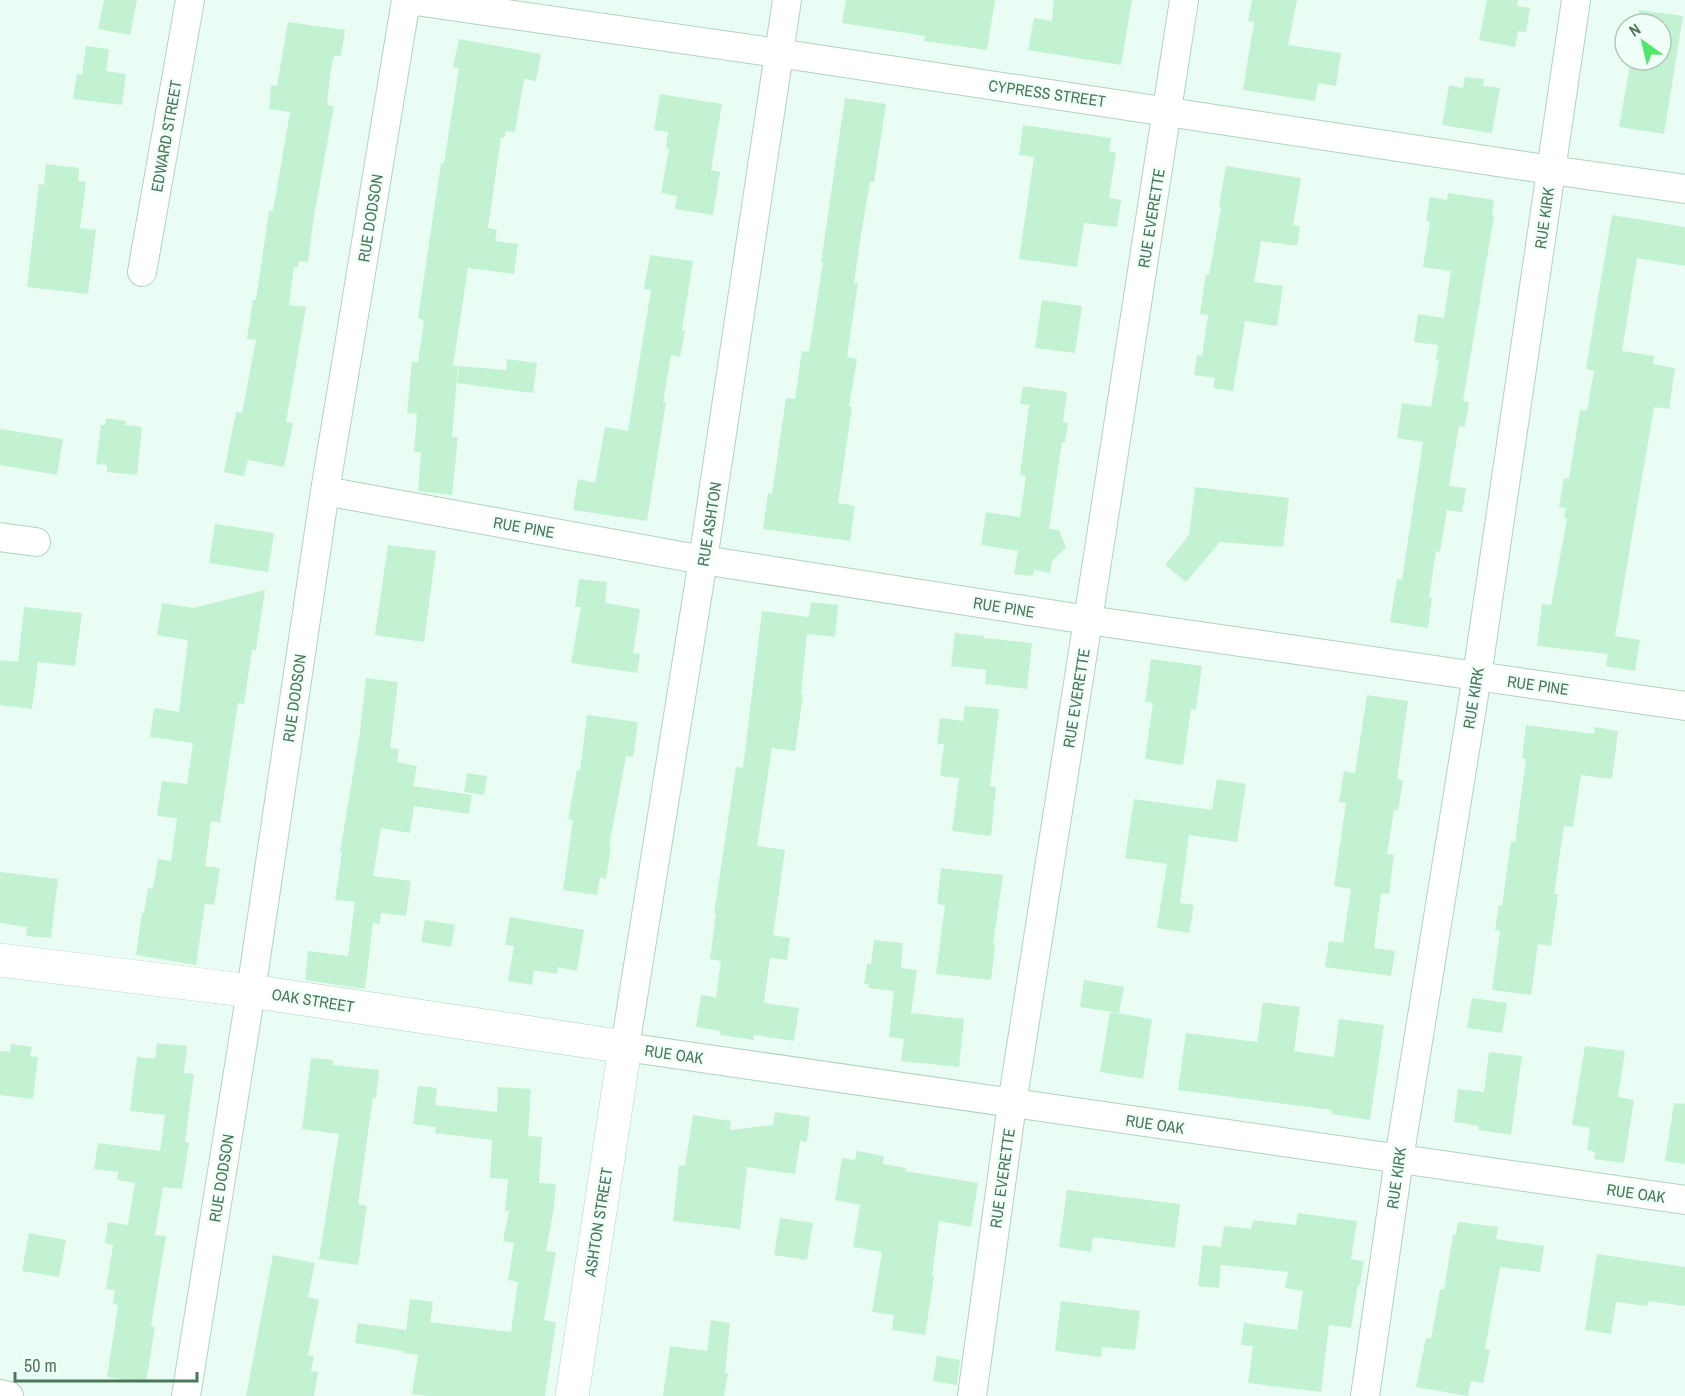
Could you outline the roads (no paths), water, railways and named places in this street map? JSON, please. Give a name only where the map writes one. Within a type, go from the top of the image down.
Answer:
[{"type":"main road","name":"OAK STREET","points":[[0,960],[251,991],[625,1047]]},
{"type":"main road","name":"ASHTON STREET","points":[[572,1396],[625,1047]]},
{"type":"street","name":"EDWARD STREET","points":[[142,272],[190,0]]},
{"type":"street","name":"CYPRESS STREET","points":[[408,0],[1685,189]]},
{"type":"street","name":"RUE DODSON","points":[[186,1396],[251,991],[325,490],[408,0]]},
{"type":"street","name":"RUE ASHTON","points":[[625,1047],[704,560],[787,0]]},
{"type":"street","name":"RUE EVERETTE","points":[[972,1396],[1011,1104],[1089,620],[1184,0]]},
{"type":"street","name":"RUE KIRK","points":[[1365,1396],[1399,1159],[1477,676],[1576,0]]},
{"type":"street","name":"RUE PINE","points":[[325,490],[704,560],[1089,620],[1685,706]]},
{"type":"street","points":[[0,537],[36,542]]},
{"type":"street","name":"RUE OAK","points":[[625,1047],[1685,1200]]},
{"type":"street","points":[[0,1394],[9,1396]]}]
